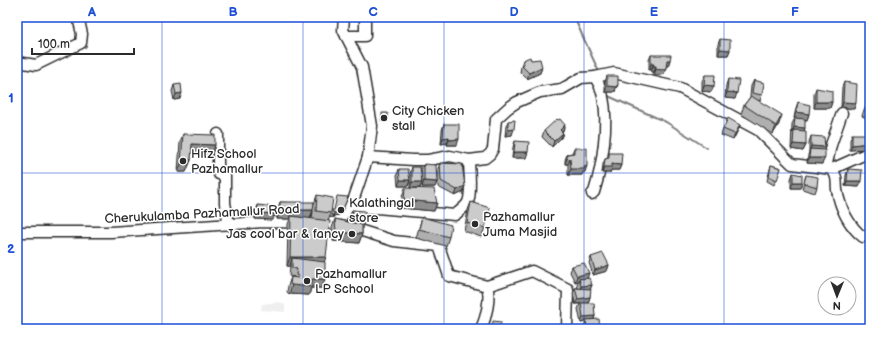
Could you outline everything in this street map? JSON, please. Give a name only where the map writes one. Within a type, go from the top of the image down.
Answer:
[{"type":"street","points":[[17,62],[36,65],[81,43],[82,34],[78,17]]},
{"type":"street","points":[[337,223],[352,203],[368,157],[372,126],[362,68],[343,30],[344,17]]},
{"type":"street","points":[[346,36],[365,36],[365,17]]},
{"type":"street","points":[[368,157],[428,160],[450,156],[469,160],[485,158],[493,149],[496,119],[516,102],[540,92],[562,89],[581,78],[599,77],[614,72],[680,88],[758,130],[792,164],[829,168],[870,152]]},
{"type":"street","points":[[592,194],[600,174],[604,123],[603,96],[599,77]]},
{"type":"street","points":[[842,113],[831,145],[829,168],[837,178],[837,190],[847,218],[854,230],[863,237],[870,234]]},
{"type":"street","points":[[218,134],[219,174],[225,176],[225,203],[229,225]]},
{"type":"street","points":[[352,203],[363,209],[377,208],[455,215],[462,210],[468,202],[470,189],[469,160]]},
{"type":"street","name":"Cherukulamba Pazhamallur Road","points":[[17,232],[110,232],[262,222],[337,223],[394,241],[439,246],[449,276],[487,286]]},
{"type":"street","points":[[481,329],[485,320],[490,294],[487,286],[532,271],[568,289],[567,329]]},
{"type":"shaded area","points":[[280,302],[285,305],[285,312],[261,310],[262,304]]},
{"type":"building","points":[[720,39],[730,40],[730,50],[720,49]]},
{"type":"building","points":[[651,55],[671,55],[670,60],[667,60],[666,68],[662,70],[656,69],[656,66],[653,66],[654,64],[651,64]]},
{"type":"building","points":[[530,57],[531,60],[540,59],[542,67],[529,73],[522,66],[524,64],[523,60]]},
{"type":"building","points":[[705,75],[715,75],[714,86],[704,85]]},
{"type":"building","points":[[607,76],[618,76],[617,87],[607,86]]},
{"type":"building","points":[[728,79],[739,80],[737,93],[727,92]]},
{"type":"building","points":[[754,80],[764,83],[762,95],[752,93]]},
{"type":"building","points":[[844,82],[857,84],[856,103],[843,102]]},
{"type":"building","points":[[181,84],[182,93],[176,94],[174,85]]},
{"type":"building","points":[[816,88],[832,91],[832,102],[816,102]]},
{"type":"building","points":[[751,96],[782,115],[776,126],[744,105]]},
{"type":"building","points":[[870,100],[870,113],[864,110]]},
{"type":"building","points":[[798,102],[810,105],[809,114],[796,112]]},
{"type":"building","points":[[382,113],[388,113],[388,118],[382,117]]},
{"type":"building","points":[[728,118],[740,125],[735,134],[723,129]]},
{"type":"building","points":[[795,118],[805,119],[805,128],[794,127]]},
{"type":"building","points":[[557,119],[560,119],[565,125],[560,130],[563,133],[554,141],[544,131]]},
{"type":"building","points":[[515,120],[514,129],[508,130],[508,121]]},
{"type":"building","points":[[444,124],[459,124],[459,139],[449,140],[449,137],[443,138]]},
{"type":"building","points":[[794,130],[806,131],[806,145],[793,144]]},
{"type":"building","points":[[183,134],[215,135],[215,145],[192,144],[191,160],[189,160],[189,164],[181,164]]},
{"type":"building","points":[[852,134],[869,134],[868,143],[852,145]]},
{"type":"building","points":[[811,136],[824,137],[825,147],[811,146]]},
{"type":"building","points":[[515,141],[529,142],[528,152],[514,152]]},
{"type":"building","points":[[574,148],[587,148],[587,166],[584,167],[585,169],[571,169],[570,159],[567,158],[567,154],[574,153]]},
{"type":"building","points":[[810,149],[825,150],[825,158],[809,158]]},
{"type":"building","points":[[609,153],[622,153],[621,165],[612,164],[612,167],[604,167],[605,159],[609,158]]},
{"type":"building","points":[[440,163],[462,164],[465,186],[457,190],[441,181]]},
{"type":"building","points":[[424,164],[436,165],[437,182],[424,181]]},
{"type":"building","points":[[771,165],[781,168],[777,180],[769,176]]},
{"type":"building","points":[[412,167],[420,167],[422,182],[412,182]]},
{"type":"building","points":[[399,169],[408,169],[410,180],[400,180]]},
{"type":"building","points":[[848,169],[862,170],[861,181],[847,181]]},
{"type":"building","points":[[793,173],[802,175],[802,182],[793,182]]},
{"type":"building","points":[[806,175],[818,177],[817,187],[804,183]]},
{"type":"building","points":[[405,188],[434,189],[437,203],[404,200]]},
{"type":"building","points":[[317,195],[333,198],[331,213],[316,211]]},
{"type":"building","points":[[337,196],[348,197],[343,209],[340,212],[334,213],[331,210],[334,210]]},
{"type":"building","points":[[280,202],[314,202],[313,210],[280,210]]},
{"type":"building","points":[[471,202],[490,208],[485,228],[467,223]]},
{"type":"building","points":[[258,205],[275,207],[275,214],[258,213]]},
{"type":"building","points":[[352,210],[365,211],[365,221],[352,219]]},
{"type":"building","points":[[291,216],[330,221],[326,257],[290,257]]},
{"type":"building","points":[[422,217],[451,225],[449,237],[419,229]]},
{"type":"building","points":[[335,219],[362,225],[362,234],[336,232]]},
{"type":"building","points":[[603,253],[609,265],[595,270],[591,257]]},
{"type":"building","points":[[292,258],[325,262],[325,279],[312,279],[312,287],[290,284],[291,277],[298,278],[299,276],[296,275],[297,269],[292,268]]},
{"type":"building","points":[[584,263],[589,273],[577,276],[572,266]]},
{"type":"building","points":[[589,278],[592,285],[581,286],[579,279]]},
{"type":"building","points":[[575,288],[591,289],[590,297],[578,299]]},
{"type":"building","points":[[581,303],[594,303],[595,316],[583,317]]},
{"type":"building","points":[[599,319],[600,329],[587,329],[586,320]]},
{"type":"building","points":[[493,321],[501,322],[500,329],[492,329]]},
{"type":"building","points":[[621,326],[622,329],[611,329],[611,327]]},
{"type":"waterway","points":[[574,17],[599,72]]},
{"type":"waterway","points":[[606,95],[666,122],[707,148]]},
{"type":"place","name":"City Chicken stall","points":[[384,118]]},
{"type":"place","name":"Hifz School Pazhamallur","points":[[183,161]]},
{"type":"place","name":"Kalathingal store","points":[[341,210]]},
{"type":"place","name":"Pazhamallur Juma Masjid","points":[[475,224]]},
{"type":"place","name":"Jas cool bar & fancy","points":[[352,234]]},
{"type":"place","name":"Pazhamallur LP School","points":[[307,281]]}]
